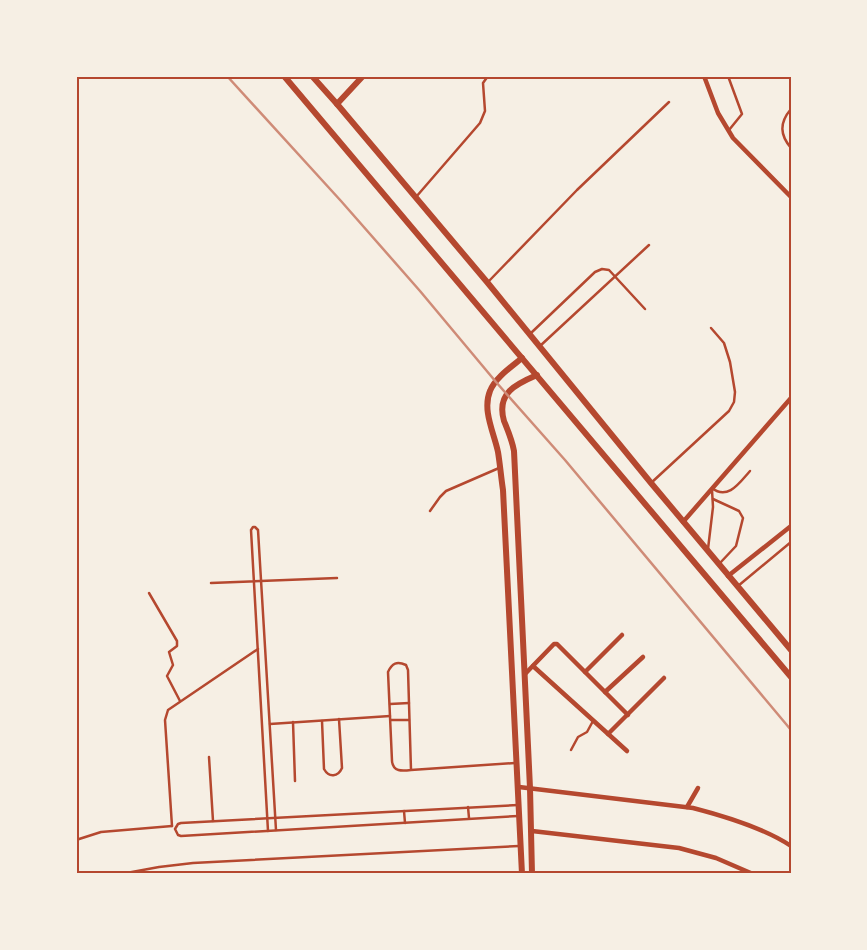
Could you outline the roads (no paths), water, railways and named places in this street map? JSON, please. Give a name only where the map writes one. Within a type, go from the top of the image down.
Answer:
[{"type":"main road","points":[[284,76],[791,677]]},
{"type":"main road","points":[[312,76],[487,282],[683,522],[791,650]]},
{"type":"main road","points":[[337,104],[364,76]]},
{"type":"main road","points":[[522,358],[494,385],[488,396],[489,417],[498,451],[503,490],[522,874]]},
{"type":"main road","points":[[532,874],[532,831],[513,444],[503,416],[503,404],[505,397],[513,386],[537,375]]},
{"type":"main road","points":[[500,467],[514,467]]},
{"type":"street","points":[[704,76],[718,113],[728,131],[791,197]]},
{"type":"street","points":[[683,522],[791,398]]},
{"type":"street","points":[[728,576],[791,526]]},
{"type":"street","points":[[585,672],[622,635]]},
{"type":"street","points":[[525,674],[555,644],[628,715]]},
{"type":"street","points":[[605,692],[643,657]]},
{"type":"street","points":[[533,666],[627,751]]},
{"type":"street","points":[[608,734],[664,678]]},
{"type":"street","points":[[518,787],[687,807],[714,813],[763,832],[791,846]]},
{"type":"street","points":[[687,807],[698,788]]},
{"type":"street","points":[[532,831],[679,848],[716,858],[753,874]]},
{"type":"lane","points":[[415,198],[480,123],[485,111],[484,83],[488,76]]},
{"type":"lane","points":[[728,76],[742,114],[741,118],[728,131]]},
{"type":"lane","points":[[487,282],[577,190],[669,102]]},
{"type":"lane","points":[[791,109],[784,118],[782,132],[784,139],[791,148]]},
{"type":"lane","points":[[540,346],[649,245]]},
{"type":"lane","points":[[530,334],[595,272],[602,269],[609,270],[645,309]]},
{"type":"lane","points":[[651,483],[729,411],[734,402],[735,392],[728,352],[724,343],[711,328]]},
{"type":"lane","points":[[430,511],[440,496],[446,491],[500,467]]},
{"type":"lane","points":[[708,551],[713,499],[712,489],[721,493],[730,492],[750,472]]},
{"type":"lane","points":[[713,499],[739,511],[742,518],[736,546],[719,564]]},
{"type":"lane","points":[[268,831],[251,530],[253,527],[258,530],[276,830]]},
{"type":"lane","points":[[737,586],[790,545]]},
{"type":"lane","points":[[211,583],[338,578]]},
{"type":"lane","points":[[149,593],[178,642],[178,646],[170,652],[173,666],[167,676],[180,701]]},
{"type":"lane","points":[[258,649],[168,710],[165,720],[176,833],[182,836],[520,816]]},
{"type":"lane","points":[[258,657],[266,657]]},
{"type":"lane","points":[[411,770],[408,670],[406,665],[395,663],[390,666],[388,672],[392,764],[397,770],[400,771],[517,763]]},
{"type":"lane","points":[[390,704],[409,703]]},
{"type":"lane","points":[[262,726],[322,720],[390,718],[409,720]]},
{"type":"lane","points":[[322,720],[324,769],[331,776],[336,775],[342,768],[339,720]]},
{"type":"lane","points":[[571,750],[578,737],[586,732],[593,720]]},
{"type":"lane","points":[[293,722],[295,780]]},
{"type":"lane","points":[[209,757],[213,821]]},
{"type":"lane","points":[[76,840],[94,833],[174,826],[182,823],[519,805]]},
{"type":"lane","points":[[468,807],[469,819]]},
{"type":"lane","points":[[404,811],[406,822]]},
{"type":"lane","points":[[121,874],[193,863],[521,846]]},
{"type":"railway","points":[[227,76],[420,291],[496,382],[565,460],[791,730]]}]
